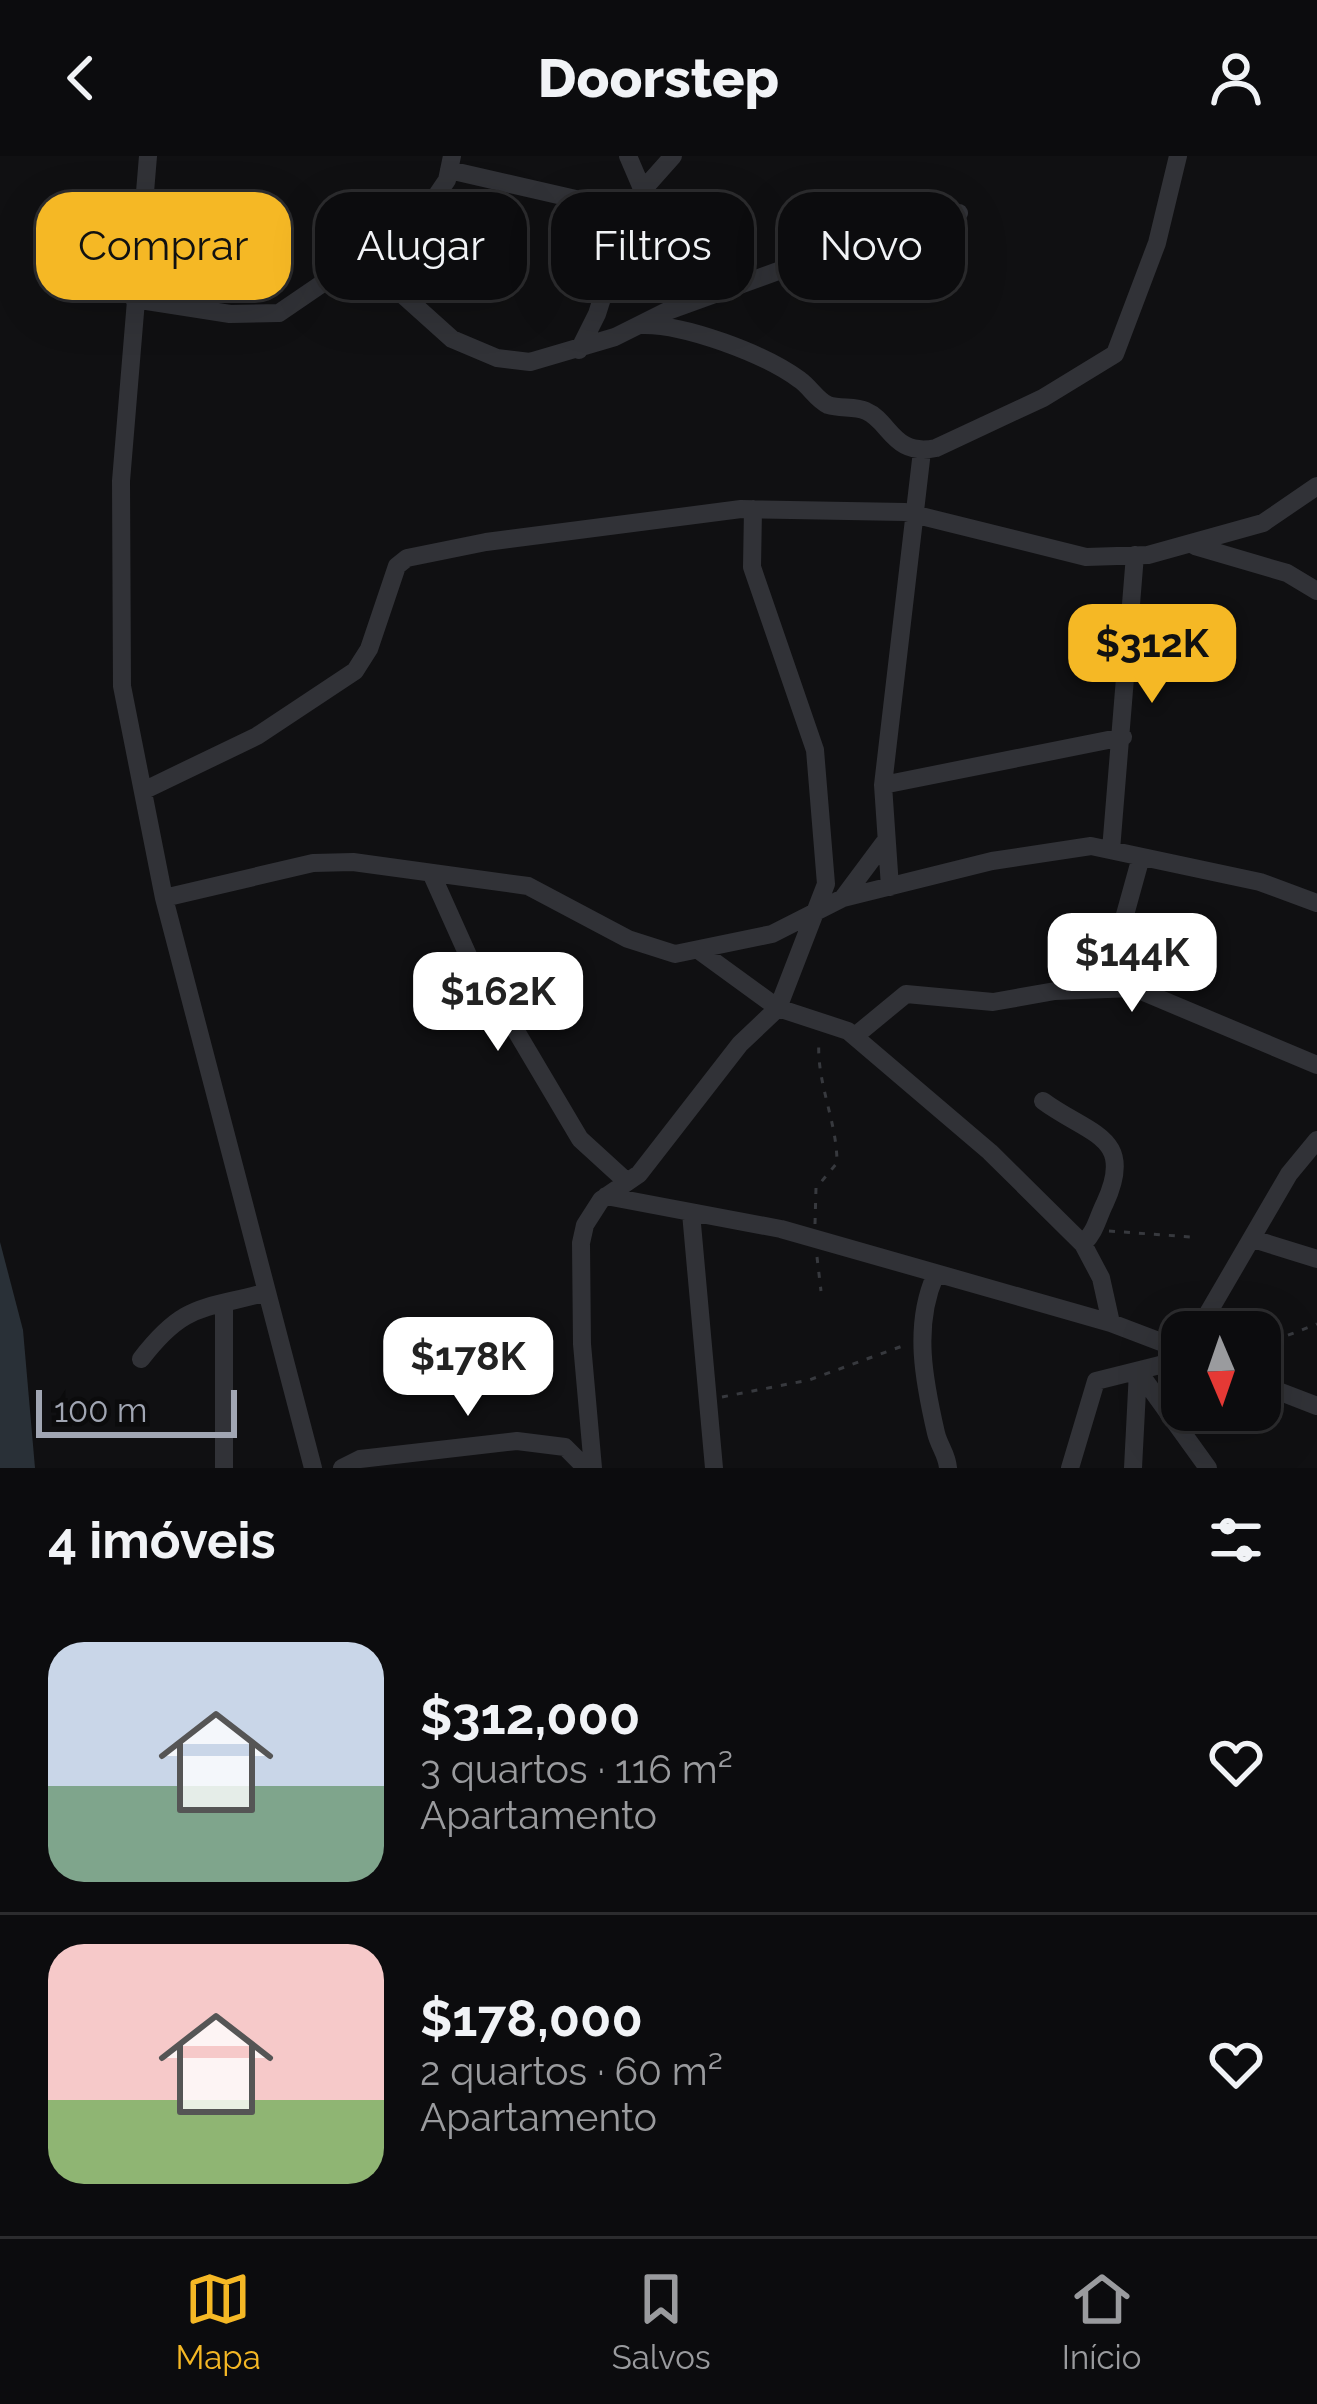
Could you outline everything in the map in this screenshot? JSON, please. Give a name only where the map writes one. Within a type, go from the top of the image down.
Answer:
[{"type":"street","points":[[144,192],[148,156]]},
{"type":"street","points":[[628,156],[643,191],[674,156]]},
{"type":"street","points":[[640,325],[687,330],[765,361],[802,380],[827,404],[867,411],[890,436],[922,451],[1043,398],[1115,354],[1157,243],[1178,156]]},
{"type":"street","points":[[440,192],[451,163],[558,192]]},
{"type":"street","points":[[412,300],[452,339],[497,358],[530,362],[579,350],[778,273]]},
{"type":"street","points":[[140,300],[230,314],[279,313],[315,289]]},
{"type":"street","points":[[134,300],[121,481],[122,686],[164,898],[314,1468]]},
{"type":"street","points":[[579,350],[601,300]]},
{"type":"street","points":[[890,887],[883,785],[898,675],[908,536],[922,451]]},
{"type":"street","points":[[143,791],[257,736],[355,671],[369,649],[397,566],[407,558],[647,517],[753,509],[915,514],[1086,557],[1135,555],[1263,524],[1317,485]]},
{"type":"street","points":[[590,1468],[581,1243],[591,1212],[688,1117],[740,1044],[778,1008],[820,909],[828,859],[815,750],[752,567],[753,509]]},
{"type":"street","points":[[1190,545],[1287,573],[1317,591]]},
{"type":"street","points":[[1112,850],[1135,555]]},
{"type":"street","points":[[883,785],[1123,737]]},
{"type":"street","points":[[843,898],[884,843]]},
{"type":"street","points":[[164,898],[335,860],[528,886],[640,944],[675,955],[772,934],[843,898],[1053,849],[1112,850],[1260,882],[1317,902]]},
{"type":"street","points":[[1108,990],[1120,959],[1124,907],[1141,857]]},
{"type":"street","points":[[432,875],[484,991],[516,1030],[580,1139],[626,1181]]},
{"type":"street","points":[[701,952],[778,1008],[811,1016],[855,1036],[1090,1238],[1111,1323]]},
{"type":"street","points":[[1120,959],[1134,988]]},
{"type":"street","points":[[855,1036],[906,994],[993,1002],[1055,991],[1134,988],[1317,1065]]},
{"type":"street","points":[[1043,1101],[1112,1146],[1118,1161],[1090,1238]]},
{"type":"street","points":[[1210,1311],[1289,1174],[1317,1140]]},
{"type":"street","points":[[606,1196],[816,1240],[1111,1323],[1161,1343]]},
{"type":"street","points":[[691,1214],[714,1468]]},
{"type":"street","points":[[1253,1239],[1317,1259]]},
{"type":"street","points":[[935,1276],[922,1304],[921,1339],[937,1440],[948,1468]]},
{"type":"street","points":[[141,1359],[179,1316],[267,1292]]},
{"type":"street","points":[[224,1304],[224,1468]]},
{"type":"street","points":[[1070,1468],[1091,1387],[1161,1361]]},
{"type":"street","points":[[1133,1468],[1138,1371]]},
{"type":"street","points":[[1138,1371],[1208,1468]]},
{"type":"street","points":[[1281,1392],[1317,1406]]},
{"type":"street","points":[[350,1466],[517,1441],[566,1447],[590,1468]]},
{"type":"path","points":[[811,1016],[820,1032],[818,1062],[838,1151],[838,1163],[816,1188],[821,1291]]},
{"type":"path","points":[[1090,1238],[1190,1237]]},
{"type":"path","points":[[1281,1338],[1317,1324]]},
{"type":"path","points":[[708,1400],[809,1380],[921,1339]]},
{"type":"shaded area","points":[[0,1242],[23,1330],[35,1468],[0,1468]]}]
